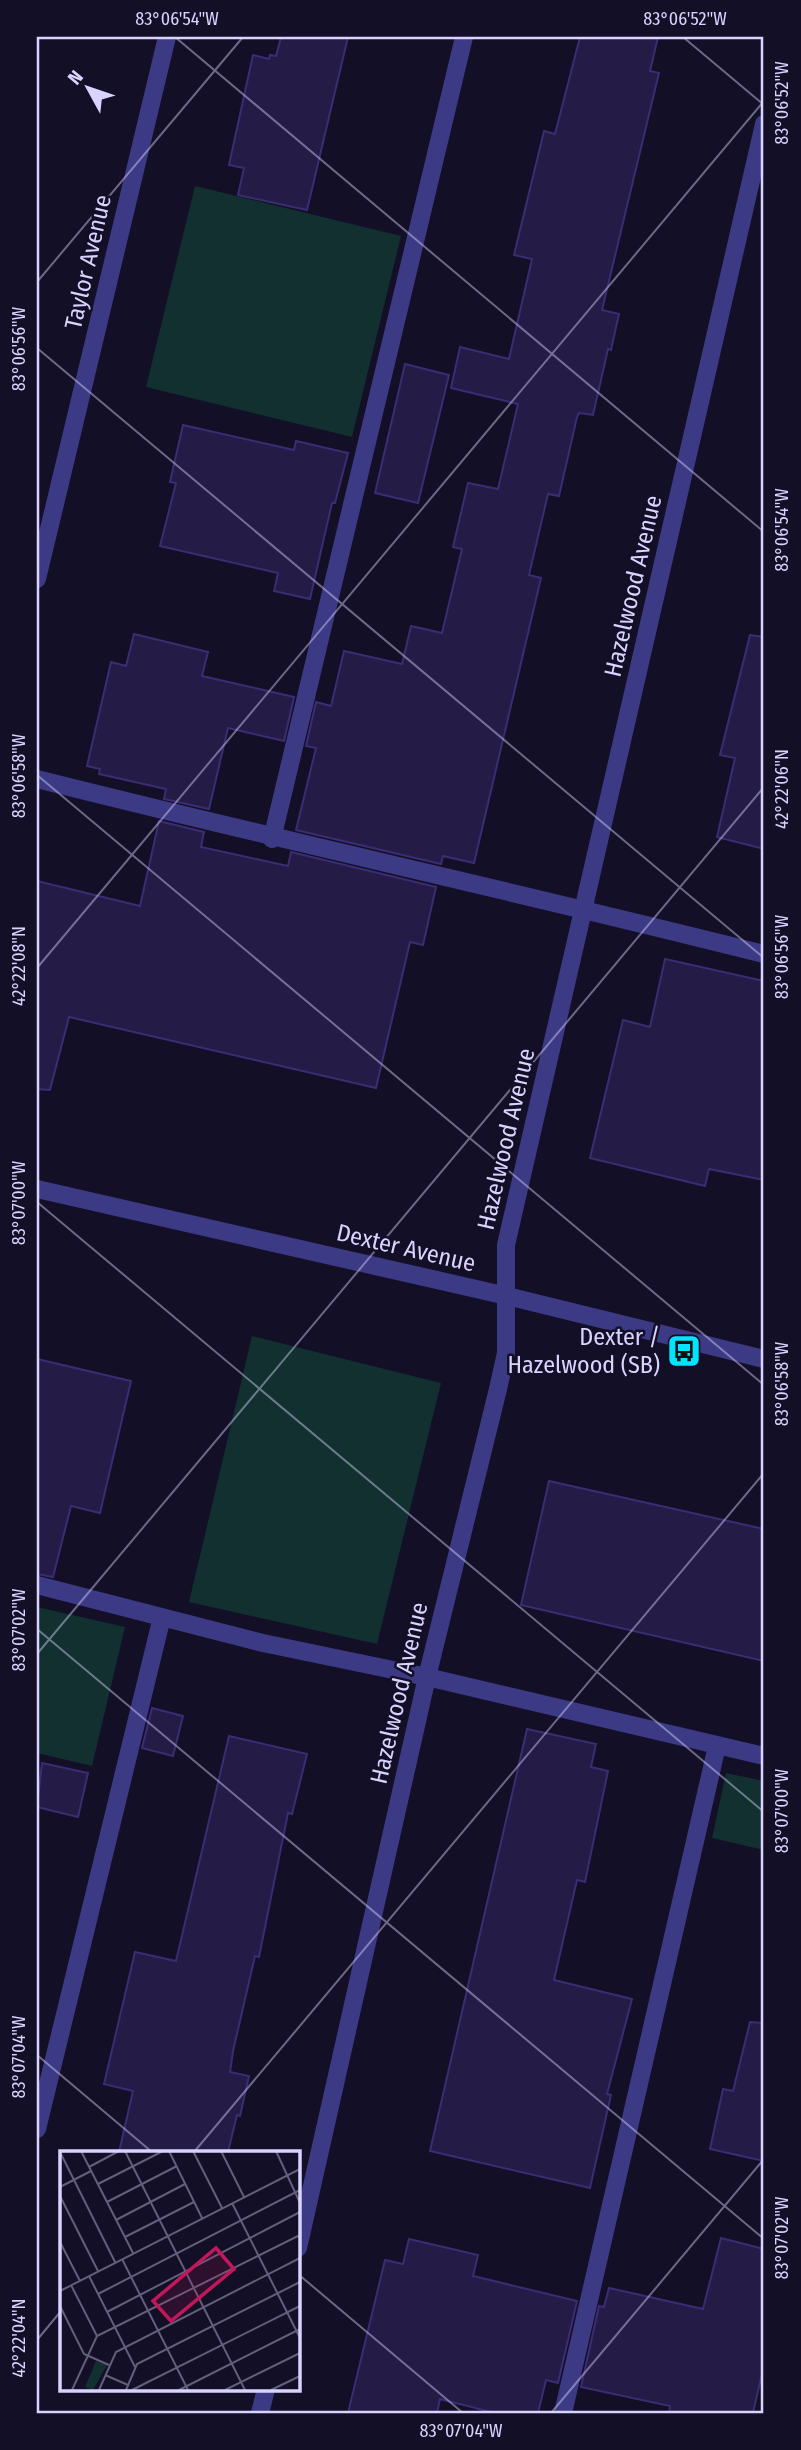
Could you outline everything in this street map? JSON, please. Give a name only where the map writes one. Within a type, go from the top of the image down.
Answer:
[{"type":"street","name":"Taylor Avenue","points":[[37,579],[167,37]]},
{"type":"street","points":[[272,839],[464,37]]},
{"type":"street","name":"Hazelwood Avenue","points":[[299,2244],[428,1676],[506,1353],[506,1245],[764,124]]},
{"type":"street","points":[[37,779],[272,839],[585,909],[764,954]]},
{"type":"street","name":"Dexter Avenue","points":[[37,1189],[507,1296],[764,1359]]},
{"type":"street","points":[[37,1585],[262,1643],[428,1676],[764,1756]]},
{"type":"street","points":[[37,2129],[162,1618]]},
{"type":"street","points":[[563,2413],[717,1746]]},
{"type":"street","points":[[260,2413],[266,2390]]},
{"type":"green space","points":[[195,186],[401,236],[352,437],[146,387]]},
{"type":"green space","points":[[252,1336],[441,1383],[377,1644],[189,1602]]},
{"type":"green space","points":[[37,1607],[125,1627],[92,1766],[37,1753]]},
{"type":"green space","points":[[726,1773],[764,1781],[764,1850],[712,1838]]},
{"type":"building","points":[[281,37],[348,37],[307,210],[238,195],[244,168],[229,165],[253,55],[269,59],[270,55],[276,56]]},
{"type":"building","points":[[580,37],[658,37],[650,71],[659,73],[602,310],[619,314],[611,350],[608,349],[593,415],[579,413],[577,417],[559,496],[548,494],[529,575],[541,578],[474,863],[443,856],[441,864],[296,830],[316,748],[306,746],[316,702],[331,706],[344,651],[402,664],[411,626],[442,633],[462,549],[453,547],[468,483],[498,489],[518,404],[451,388],[460,347],[509,359],[532,259],[514,255],[544,131],[555,134]]},
{"type":"building","points":[[405,364],[449,375],[418,503],[375,493]]},
{"type":"building","points":[[183,425],[294,450],[296,441],[348,453],[335,503],[332,503],[310,599],[274,591],[278,573],[160,546],[176,483],[170,482]]},
{"type":"building","points":[[134,634],[208,652],[202,676],[294,697],[284,741],[228,728],[209,809],[164,799],[166,789],[99,774],[100,769],[87,766],[111,662],[126,666]]},
{"type":"building","points":[[750,635],[764,637],[764,849],[717,837],[735,758],[720,755]]},
{"type":"building","points":[[159,821],[204,832],[201,847],[288,866],[291,852],[436,887],[423,945],[410,942],[376,1088],[69,1017],[50,1090],[37,1089],[37,881],[140,906]]},
{"type":"building","points":[[665,959],[764,981],[764,1180],[709,1169],[705,1186],[590,1158],[623,1020],[650,1027]]},
{"type":"building","points":[[37,1359],[131,1381],[100,1513],[71,1506],[53,1577],[37,1574]]},
{"type":"building","points":[[549,1481],[764,1529],[764,1661],[521,1605]]},
{"type":"building","points":[[152,1708],[183,1716],[173,1756],[142,1748]]},
{"type":"building","points":[[527,1729],[596,1744],[591,1767],[608,1771],[585,1882],[577,1880],[554,1980],[632,1999],[607,2094],[611,2095],[590,2188],[430,2151]]},
{"type":"building","points":[[229,1736],[307,1754],[292,1814],[288,1813],[259,1957],[255,1956],[233,2051],[230,2072],[249,2076],[228,2151],[119,2151],[133,2091],[104,2084],[135,1952],[176,1961]]},
{"type":"building","points":[[42,1763],[88,1773],[78,1817],[37,1807]]},
{"type":"building","points":[[750,2022],[764,2023],[764,2161],[710,2149],[723,2089],[733,2091]]},
{"type":"building","points":[[721,2238],[764,2249],[764,2365],[753,2413],[669,2413],[670,2406],[581,2387],[599,2306],[604,2307],[609,2288],[703,2309]]},
{"type":"building","points":[[409,2239],[478,2255],[473,2276],[577,2301],[558,2383],[546,2380],[538,2413],[495,2413],[440,2399],[437,2413],[348,2413],[385,2260],[403,2264]]},
{"type":"place","name":"Dexter / Hazelwood (SB)","points":[[684,1351]]}]
